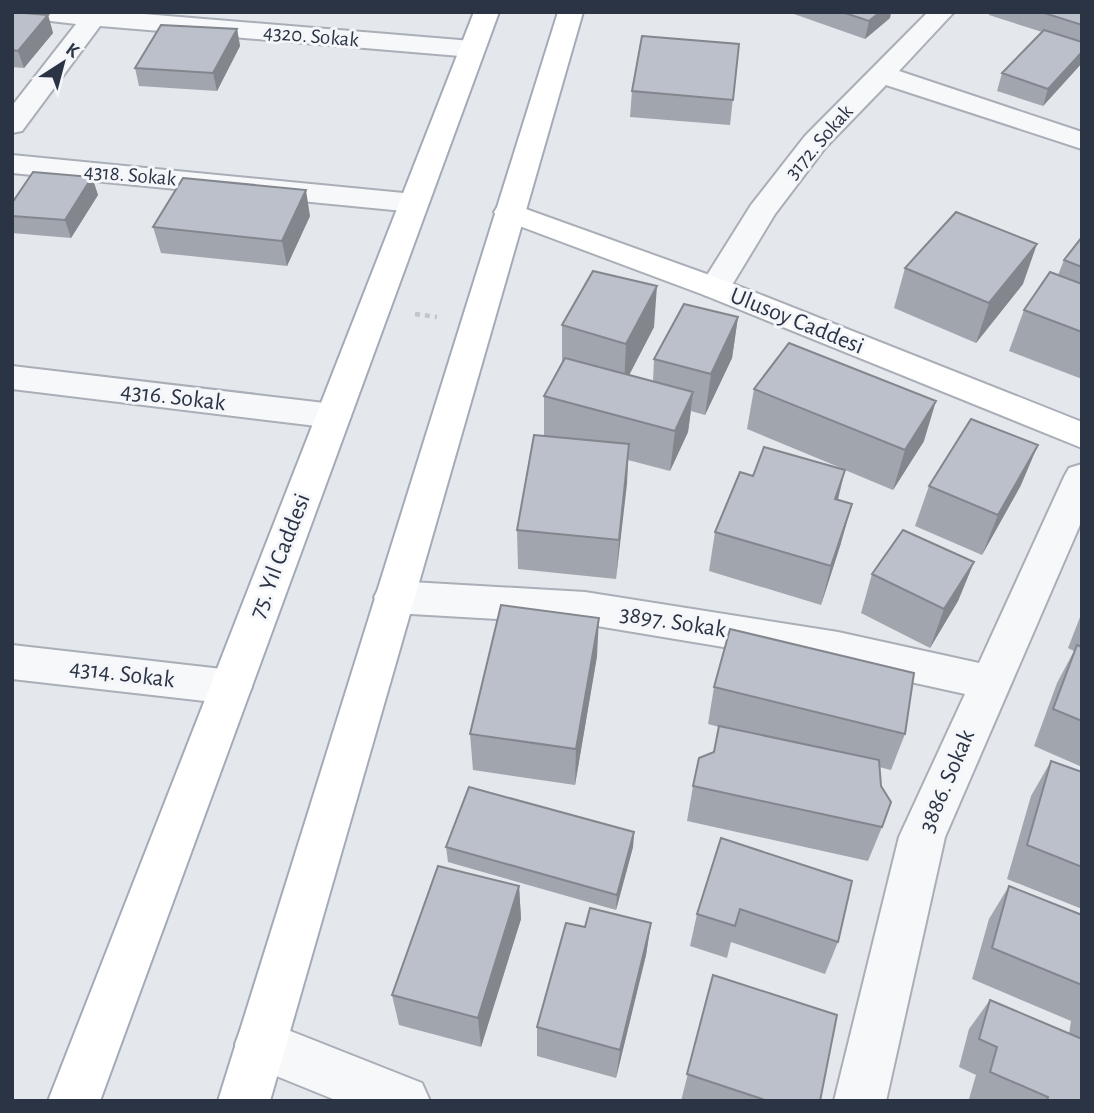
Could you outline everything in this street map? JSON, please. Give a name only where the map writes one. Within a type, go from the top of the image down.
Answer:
[{"type":"main road","name":"75. Yıl Caddesi","points":[[74,1101],[487,12]]},
{"type":"main road","points":[[244,1101],[571,12]]},
{"type":"main road","name":"Ulusoy Caddesi","points":[[509,212],[715,288],[1082,436]]},
{"type":"street","name":"4320. Sokak","points":[[25,12],[96,15],[472,49]]},
{"type":"street","name":"3172. Sokak","points":[[715,288],[762,211],[815,142],[934,14]]},
{"type":"street","points":[[12,125],[96,15]]},
{"type":"street","points":[[880,74],[1082,141]]},
{"type":"street","name":"4318. Sokak","points":[[12,164],[414,202]]},
{"type":"street","name":"4316. Sokak","points":[[12,377],[333,416]]},
{"type":"street","name":"3886. Sokak","points":[[860,1101],[922,837],[1082,477]]},
{"type":"street","name":"3897. Sokak","points":[[394,597],[585,608],[838,649],[989,682]]},
{"type":"street","name":"4314. Sokak","points":[[12,662],[231,687]]},
{"type":"street","points":[[260,1044],[404,1101]]},
{"type":"building","points":[[12,12],[48,15],[18,51],[12,50]]},
{"type":"building","points":[[842,12],[880,12],[869,21]]},
{"type":"building","points":[[1041,12],[1082,12],[1082,25]]},
{"type":"building","points":[[161,25],[237,29],[213,73],[135,68]]},
{"type":"building","points":[[1044,30],[1082,42],[1082,52],[1048,89],[1002,73]]},
{"type":"building","points":[[642,36],[739,44],[733,100],[632,91]]},
{"type":"building","points":[[33,172],[92,177],[65,220],[12,216],[12,203]]},
{"type":"building","points":[[183,178],[306,190],[282,241],[153,227]]},
{"type":"building","points":[[956,212],[1037,244],[989,303],[905,268]]},
{"type":"building","points":[[1082,237],[1082,267],[1064,260]]},
{"type":"building","points":[[593,271],[657,286],[626,344],[562,325]]},
{"type":"building","points":[[1050,272],[1082,284],[1082,332],[1024,310]]},
{"type":"building","points":[[684,304],[738,317],[711,374],[654,359]]},
{"type":"building","points":[[789,343],[936,401],[905,450],[754,389]]},
{"type":"building","points":[[565,358],[693,392],[675,431],[544,396]]},
{"type":"building","points":[[971,419],[1038,445],[998,515],[929,486]]},
{"type":"building","points":[[534,435],[629,444],[619,540],[517,530]]},
{"type":"building","points":[[764,447],[845,470],[835,499],[852,504],[831,566],[715,532],[740,472],[753,476]]},
{"type":"building","points":[[903,530],[974,562],[944,609],[872,574]]},
{"type":"building","points":[[501,605],[599,618],[576,749],[470,734]]},
{"type":"building","points":[[730,629],[914,673],[905,734],[714,687]]},
{"type":"building","points":[[1077,645],[1082,647],[1082,721],[1053,709]]},
{"type":"building","points":[[719,726],[879,760],[881,786],[891,802],[882,827],[693,786],[699,758],[714,752]]},
{"type":"building","points":[[1051,761],[1082,772],[1082,867],[1027,845]]},
{"type":"building","points":[[469,787],[634,832],[617,895],[446,847]]},
{"type":"building","points":[[721,838],[852,881],[838,942],[740,909],[735,926],[697,914]]},
{"type":"building","points":[[438,866],[519,886],[478,1018],[392,995]]},
{"type":"building","points":[[1009,886],[1082,915],[1082,985],[992,948]]},
{"type":"building","points":[[590,908],[651,923],[620,1050],[537,1027],[566,923],[585,927]]},
{"type":"building","points":[[713,975],[837,1015],[820,1101],[768,1101],[687,1074]]},
{"type":"building","points":[[990,1000],[1082,1039],[1082,1101],[1047,1101],[1048,1097],[990,1072],[997,1047],[979,1039]]}]
